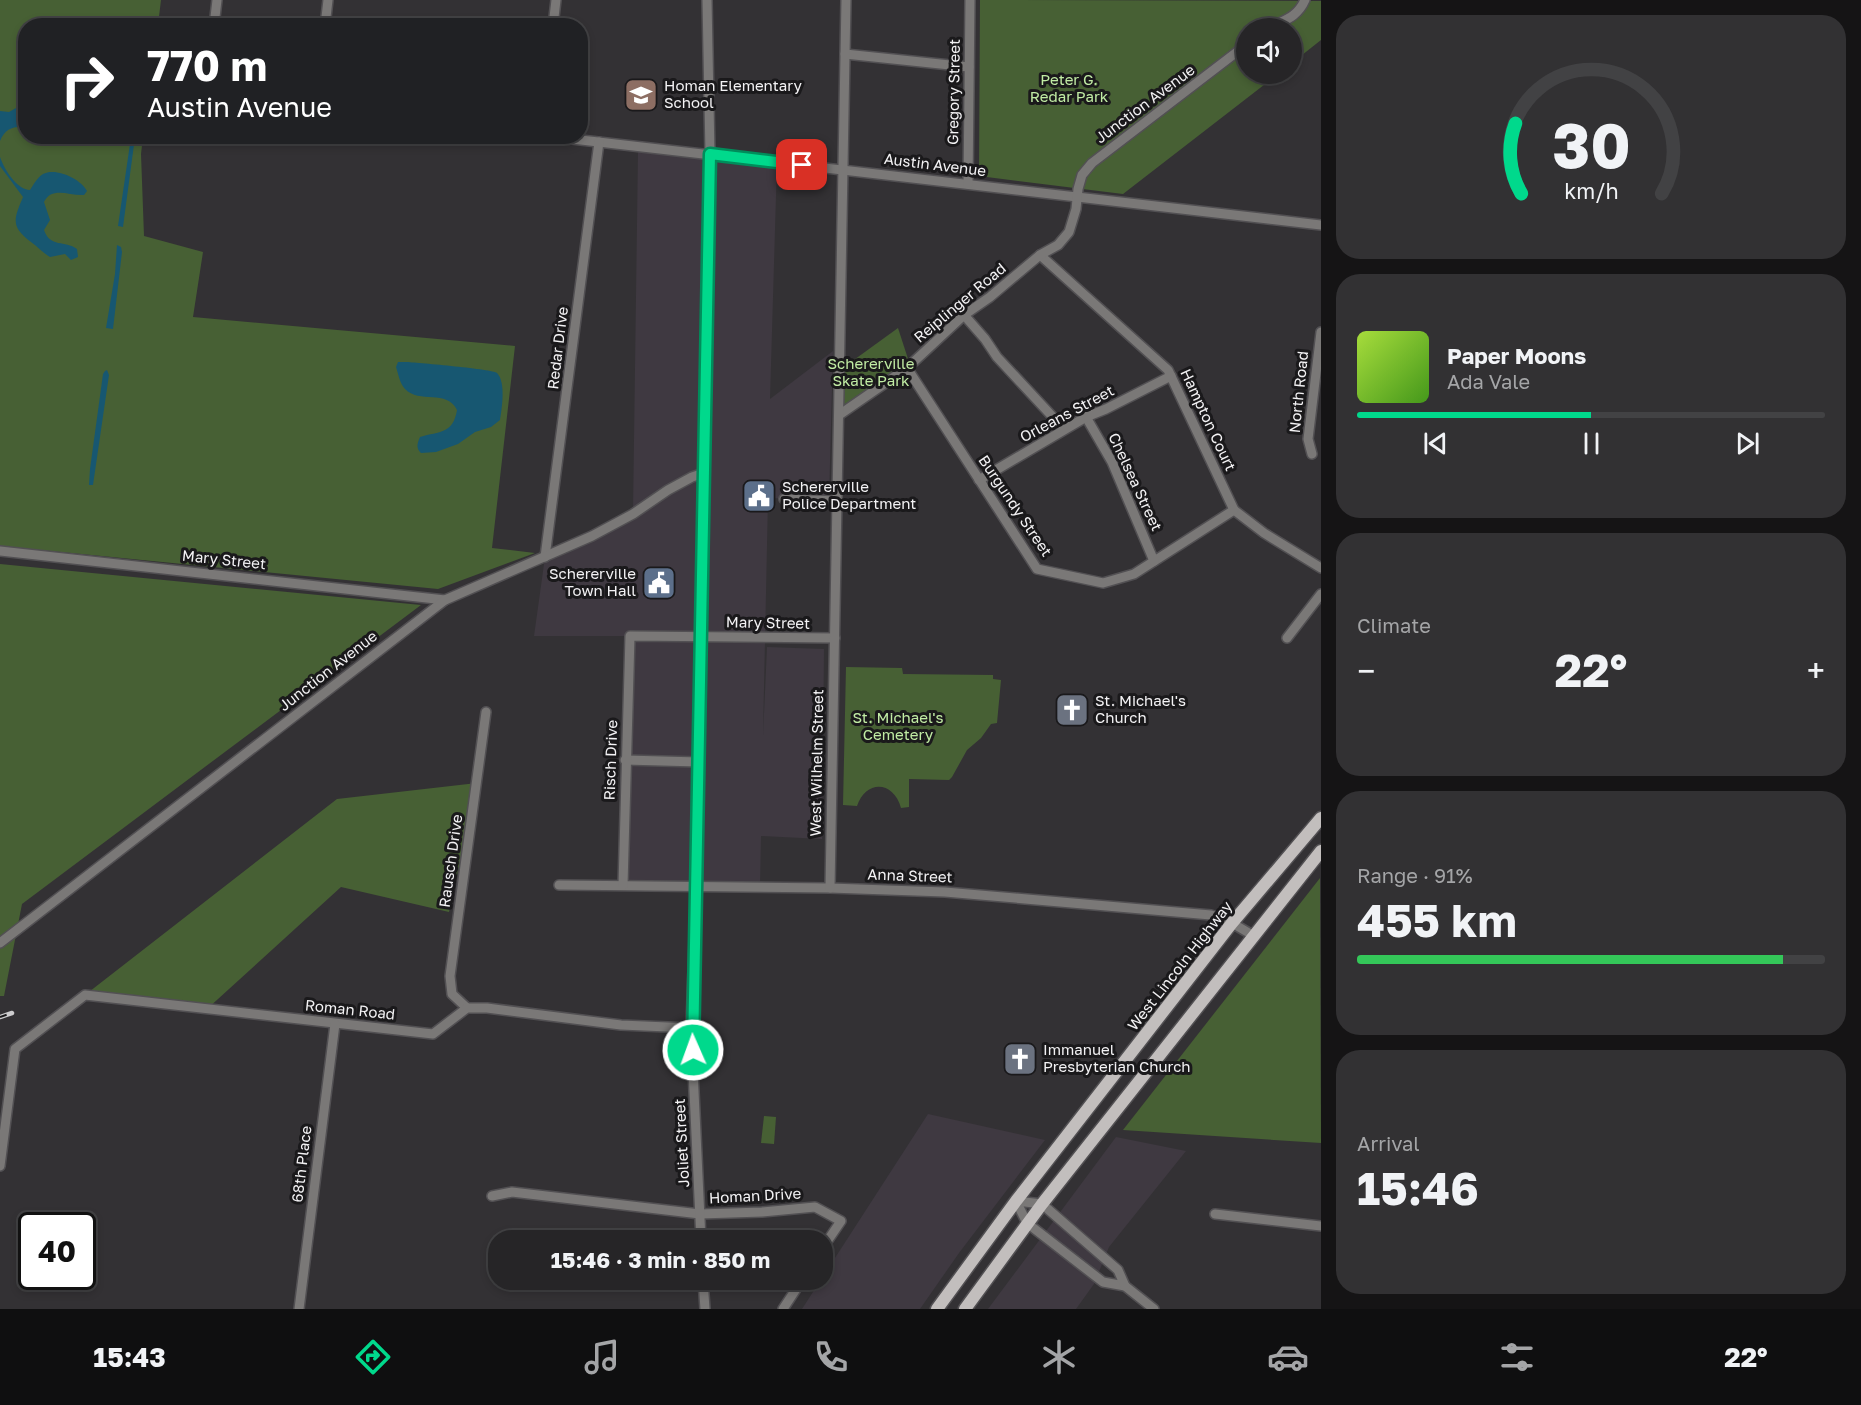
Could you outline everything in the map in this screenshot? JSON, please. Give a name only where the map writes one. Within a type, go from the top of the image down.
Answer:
[{"type":"main road","name":"West Lincoln Highway","points":[[937,1309],[1016,1201],[1233,923],[1321,818]]},
{"type":"main road","points":[[965,1309],[1027,1223],[1321,850]]},
{"type":"street","points":[[215,18],[217,0]]},
{"type":"street","points":[[326,18],[328,0]]},
{"type":"street","points":[[554,18],[556,0]]},
{"type":"street","name":"Joliet Street","points":[[701,1230],[692,1028],[710,154],[707,0]]},
{"type":"street","name":"West Wilhelm Street","points":[[830,888],[846,0]]},
{"type":"street","name":"Gregory Street","points":[[968,184],[970,0]]},
{"type":"street","points":[[1290,18],[1301,9],[1305,0]]},
{"type":"street","name":"Junction Avenue","points":[[1077,197],[1082,175],[1092,163],[1236,53]]},
{"type":"street","points":[[845,54],[969,67]]},
{"type":"street","name":"Austin Avenue","points":[[588,141],[1321,225]]},
{"type":"street","name":"Redar Drive","points":[[545,557],[599,142]]},
{"type":"street","name":"Reiplinger Road","points":[[839,415],[907,368],[964,315],[990,297],[1040,255],[1058,245],[1069,232],[1077,197]]},
{"type":"street","name":"Hampton Court","points":[[1040,255],[1168,370],[1234,510],[1264,533],[1321,568]]},
{"type":"street","points":[[964,315],[997,357],[1064,429]]},
{"type":"street","name":"North Road","points":[[1311,454],[1308,439],[1318,379],[1321,332]]},
{"type":"street","name":"Burgundy Street","points":[[907,368],[1037,569],[1103,583],[1134,574],[1234,510]]},
{"type":"street","name":"Orleans Street","points":[[979,480],[1086,417],[1171,376]]},
{"type":"street","name":"Chelsea Street","points":[[1086,417],[1112,462],[1154,561]]},
{"type":"street","name":"Junction Avenue","points":[[0,943],[445,600],[592,536],[633,514],[668,490],[704,472]]},
{"type":"street","points":[[784,499],[838,501]]},
{"type":"street","name":"Mary Street","points":[[0,551],[445,600]]},
{"type":"street","points":[[1287,638],[1321,594]]},
{"type":"street","name":"Mary Street","points":[[630,636],[835,638]]},
{"type":"street","name":"Risch Drive","points":[[623,885],[630,636]]},
{"type":"street","name":"Rausch Drive","points":[[467,1008],[452,994],[450,976],[486,712]]},
{"type":"street","points":[[625,760],[699,762]]},
{"type":"street","name":"Anna Street","points":[[559,885],[830,888],[945,892],[1211,915],[1233,923],[1254,936]]},
{"type":"street","name":"Roman Road","points":[[0,1166],[15,1048],[85,995],[433,1034],[467,1008]]},
{"type":"street","points":[[467,1008],[487,1008],[621,1025],[692,1028]]},
{"type":"street","name":"68th Place","points":[[298,1309],[335,1024]]},
{"type":"street","name":"Homan Drive","points":[[492,1196],[512,1192],[700,1214],[815,1208],[841,1221],[833,1233]]},
{"type":"street","points":[[1016,1201],[1042,1204],[1118,1270],[1125,1286],[1141,1305],[1154,1309]]},
{"type":"street","points":[[1016,1201],[1027,1223],[1103,1282],[1125,1286]]},
{"type":"street","points":[[1215,1214],[1321,1226]]},
{"type":"street","points":[[704,1290],[705,1309]]},
{"type":"street","points":[[783,1309],[795,1290]]},
{"type":"shaded area","points":[[638,151],[656,154],[710,154],[777,162],[770,399],[833,351],[829,500],[768,498],[763,736],[767,647],[824,649],[822,839],[761,836],[760,887],[623,885],[630,636],[534,636],[545,557],[633,513]]},
{"type":"shaded area","points":[[928,1114],[1045,1140],[959,1253],[920,1309],[802,1309],[814,1290],[833,1290],[833,1261]]},
{"type":"shaded area","points":[[1116,1137],[1186,1151],[1109,1247],[1094,1284],[1076,1309],[988,1309]]},
{"type":"green space","points":[[0,0],[161,0],[159,18],[18,18],[18,144],[142,144],[144,236],[203,252],[193,317],[515,346],[492,548],[535,553],[438,589],[0,546]]},
{"type":"green space","name":"Peter G. Redar Park","points":[[980,0],[1321,1],[1321,40],[1302,55],[1302,18],[1236,18],[1236,84],[1265,84],[1123,194],[979,176]]},
{"type":"green space","name":"Schererville Skate Park","points":[[898,328],[910,365],[839,415],[840,370]]},
{"type":"green space","points":[[0,564],[421,605],[22,904],[4,996],[0,996]]},
{"type":"green space","name":"St. Michael's Cemetery","points":[[846,667],[902,668],[903,674],[993,675],[993,679],[1001,680],[997,723],[991,724],[981,738],[967,750],[949,780],[909,779],[909,807],[901,808],[892,792],[880,787],[867,791],[857,806],[843,805]]},
{"type":"green space","points":[[477,783],[449,912],[341,887],[207,1009],[85,995],[337,799]]},
{"type":"green space","points":[[1320,878],[1321,1143],[1123,1130]]},
{"type":"green space","points":[[764,1116],[776,1117],[774,1144],[761,1143]]},
{"type":"water","points":[[18,108],[18,127],[10,129],[0,141],[0,111],[9,112]]},
{"type":"water","points":[[130,144],[134,144],[123,227],[118,226]]},
{"type":"water","points":[[0,157],[12,178],[25,189],[30,190],[39,177],[48,172],[68,175],[84,187],[87,191],[84,195],[56,193],[47,197],[44,202],[50,220],[44,230],[47,236],[54,242],[77,249],[78,257],[71,260],[65,254],[50,257],[20,231],[16,217],[23,197],[0,166]]},
{"type":"water","points":[[117,245],[121,247],[122,252],[113,329],[106,328],[115,274]]},
{"type":"water","points":[[398,362],[470,368],[497,373],[502,382],[500,420],[491,427],[475,432],[458,444],[436,452],[421,453],[418,449],[420,437],[449,428],[457,410],[447,400],[418,396],[405,389],[396,367]]},
{"type":"water","points":[[107,370],[109,375],[93,485],[89,485],[103,374]]},
{"type":"railway","points":[[0,1017],[12,1013]]},
{"type":"place","name":"Homan Elementary School","points":[[641,95]]},
{"type":"place","name":"Schererville Police Department","points":[[759,496]]},
{"type":"place","name":"Schererville Town Hall","points":[[659,583]]},
{"type":"place","name":"St. Michael's Church","points":[[1072,710]]},
{"type":"place","name":"Immanuel Presbyterian Church","points":[[1020,1059]]},
{"type":"route","points":[[693,1050],[710,154],[802,165]]}]
